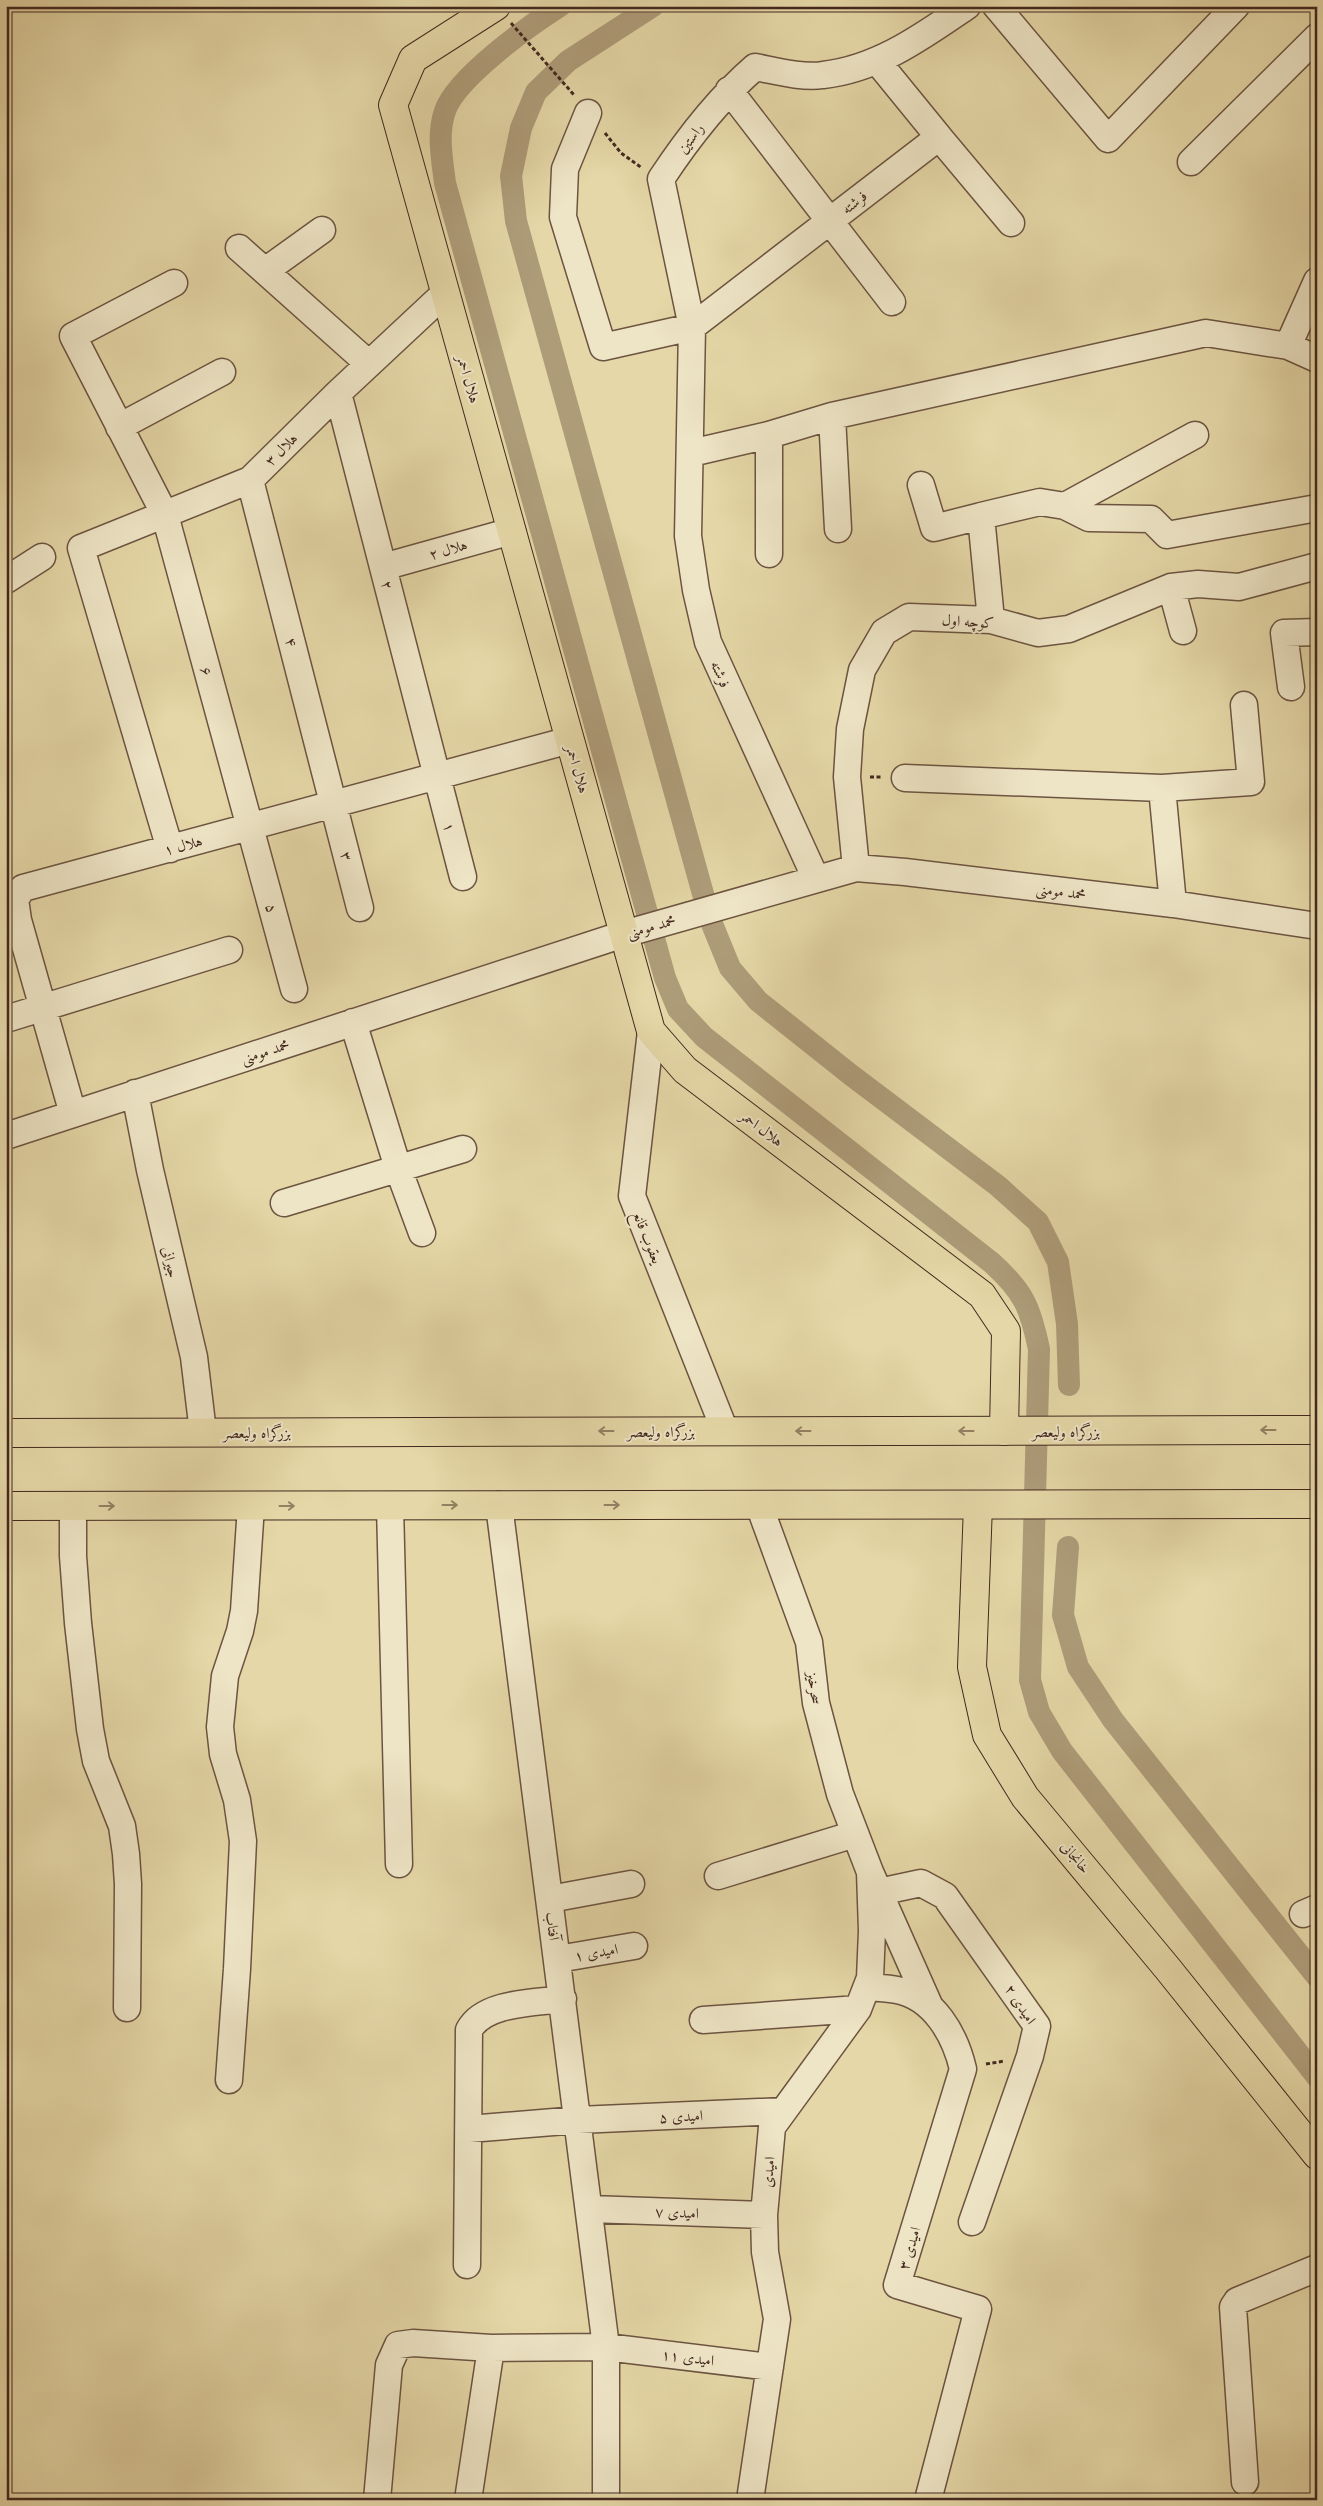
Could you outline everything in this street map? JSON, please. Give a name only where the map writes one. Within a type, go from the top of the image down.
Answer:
[{"type":"main road","name":"هلال احمر","points":[[505,16],[413,59],[393,105],[570,740],[631,932],[651,1031],[685,1070],[982,1294],[1006,1331],[1004,1431]]},
{"type":"main road","name":"بزرگراه ولیعصر","points":[[6,1433],[1317,1430]]},
{"type":"main road","points":[[6,1506],[1317,1504]]},
{"type":"main road","name":"خانجانی","points":[[978,1505],[972,1667],[987,1735],[1026,1797],[1168,1969],[1317,2155]]},
{"type":"street","name":"راستین","points":[[661,179],[689,136],[729,90],[755,67],[821,76],[849,70],[876,61],[916,41],[968,6]]},
{"type":"street","points":[[996,6],[1108,139],[1236,6]]},
{"type":"street","points":[[1192,162],[1317,37]]},
{"type":"street","points":[[876,61],[1011,224]]},
{"type":"street","points":[[729,90],[892,302]]},
{"type":"street","points":[[582,104],[565,169],[563,217],[603,347],[692,328]]},
{"type":"street","name":"فرشته","points":[[692,328],[939,138]]},
{"type":"street","points":[[661,179],[692,328],[691,453],[770,435],[832,416],[1206,333],[1288,346],[1317,359]]},
{"type":"street","points":[[265,271],[322,230]]},
{"type":"street","points":[[238,248],[369,364]]},
{"type":"street","points":[[1288,346],[1317,281]]},
{"type":"street","name":"۶","points":[[174,282],[73,336],[165,515],[250,827]]},
{"type":"street","name":"هلال ۳","points":[[170,849],[81,548],[250,480],[338,393],[445,292]]},
{"type":"street","points":[[119,427],[222,372]]},
{"type":"street","name":"۲","points":[[338,393],[437,776]]},
{"type":"street","points":[[832,416],[838,528]]},
{"type":"street","points":[[769,554],[770,435]]},
{"type":"street","points":[[1065,506],[1195,435]]},
{"type":"street","name":"فرشته","points":[[691,453],[688,536],[696,590],[708,642],[816,879]]},
{"type":"street","name":"۴","points":[[250,480],[334,804]]},
{"type":"street","points":[[921,485],[934,528],[1040,502],[1065,506],[1089,518],[1151,519],[1167,535],[1317,508]]},
{"type":"street","points":[[981,516],[991,620]]},
{"type":"street","name":"هلال ۲","points":[[383,567],[512,531]]},
{"type":"street","points":[[6,580],[42,557]]},
{"type":"street","name":"کوچه اول","points":[[856,868],[846,777],[850,729],[862,670],[884,632],[909,617],[991,620],[1038,633],[1070,629],[1171,587],[1198,584],[1239,587],[1317,566]]},
{"type":"street","points":[[1171,587],[1183,631]]},
{"type":"street","points":[[1291,687],[1284,633],[1317,632]]},
{"type":"street","points":[[905,778],[1162,788],[1251,782],[1244,706]]},
{"type":"street","name":"هلال ۱","points":[[73,1114],[16,906],[15,899],[23,888],[570,740]]},
{"type":"street","name":"۱","points":[[437,776],[463,877]]},
{"type":"street","points":[[1162,788],[1173,904]]},
{"type":"street","name":"۳","points":[[334,804],[360,908]]},
{"type":"street","name":"۵","points":[[250,827],[294,989]]},
{"type":"street","name":"محمد مومنی","points":[[6,1136],[631,932],[856,868],[905,872],[1173,904],[1317,926]]},
{"type":"street","points":[[6,1019],[229,950]]},
{"type":"street","points":[[353,1022],[398,1168],[422,1234]]},
{"type":"street","name":"یعقوب قانع","points":[[651,1031],[632,1196],[725,1431]]},
{"type":"street","name":"جیرانی","points":[[135,1093],[150,1170],[194,1356],[203,1432]]},
{"type":"street","points":[[284,1203],[463,1149]]},
{"type":"street","name":"آفتاب","points":[[499,1505],[590,2208],[606,2347],[606,2500]]},
{"type":"street","name":"سحرخیز","points":[[759,1505],[810,1642],[816,1703],[840,1794],[874,1882]]},
{"type":"street","points":[[74,1506],[73,1556],[78,1623],[90,1729],[96,1761],[122,1826],[126,1854],[128,1884],[127,2008]]},
{"type":"street","points":[[229,2080],[238,1969],[244,1841],[237,1800],[223,1754],[220,1727],[225,1676],[240,1632],[244,1611],[251,1506]]},
{"type":"street","points":[[390,1506],[399,1864]]},
{"type":"street","points":[[718,1876],[855,1834]]},
{"type":"street","points":[[874,1882],[930,2006],[946,2026],[959,2052],[963,2069]]},
{"type":"street","name":"امیدی","points":[[750,2500],[777,2319],[765,2252],[764,2215],[772,2127],[862,1998],[870,1978],[874,1882]]},
{"type":"street","name":"امیدی ۲","points":[[874,1882],[921,1883],[945,1896],[1037,2026],[1030,2056],[972,2222]]},
{"type":"street","points":[[550,1900],[632,1884]]},
{"type":"street","name":"امیدی ۱","points":[[558,1959],[634,1946]]},
{"type":"street","points":[[703,2020],[862,1998],[898,1990],[912,1995],[930,2006]]},
{"type":"street","points":[[467,2265],[469,2030],[474,2022],[491,2010],[563,1999]]},
{"type":"street","name":"امیدی ۳","points":[[928,2500],[978,2310],[898,2284],[963,2069]]},
{"type":"street","name":"امیدی ۵","points":[[469,2130],[578,2120],[783,2111]]},
{"type":"street","name":"امیدی ۷","points":[[590,2208],[764,2215]]},
{"type":"street","points":[[1245,2482],[1233,2307],[1237,2302],[1317,2268]]},
{"type":"street","name":"امیدی ۱۱","points":[[377,2500],[389,2366],[398,2346],[413,2343],[491,2348],[606,2347],[770,2367]]},
{"type":"street","points":[[468,2500],[491,2348]]},
{"type":"path","points":[[505,16],[582,104],[621,153],[644,170],[661,179]]},
{"type":"path","points":[[846,777],[905,778]]},
{"type":"path","points":[[963,2069],[1030,2056]]},
{"type":"waterway","points":[[560,6],[495,53],[463,83],[445,111],[441,129],[442,156],[445,183],[665,978],[678,1009],[704,1037],[992,1263],[1019,1292],[1029,1311],[1039,1349],[1030,1680],[1039,1712],[1062,1751],[1317,2077]]},
{"type":"waterway","points":[[653,6],[568,61],[536,92],[521,128],[511,176],[516,221],[710,919],[730,968],[758,1001],[851,1075],[998,1186],[1038,1222],[1058,1262],[1067,1324],[1069,1385]]},
{"type":"waterway","points":[[1068,1547],[1063,1615],[1078,1667],[1113,1720],[1317,1977]]}]
